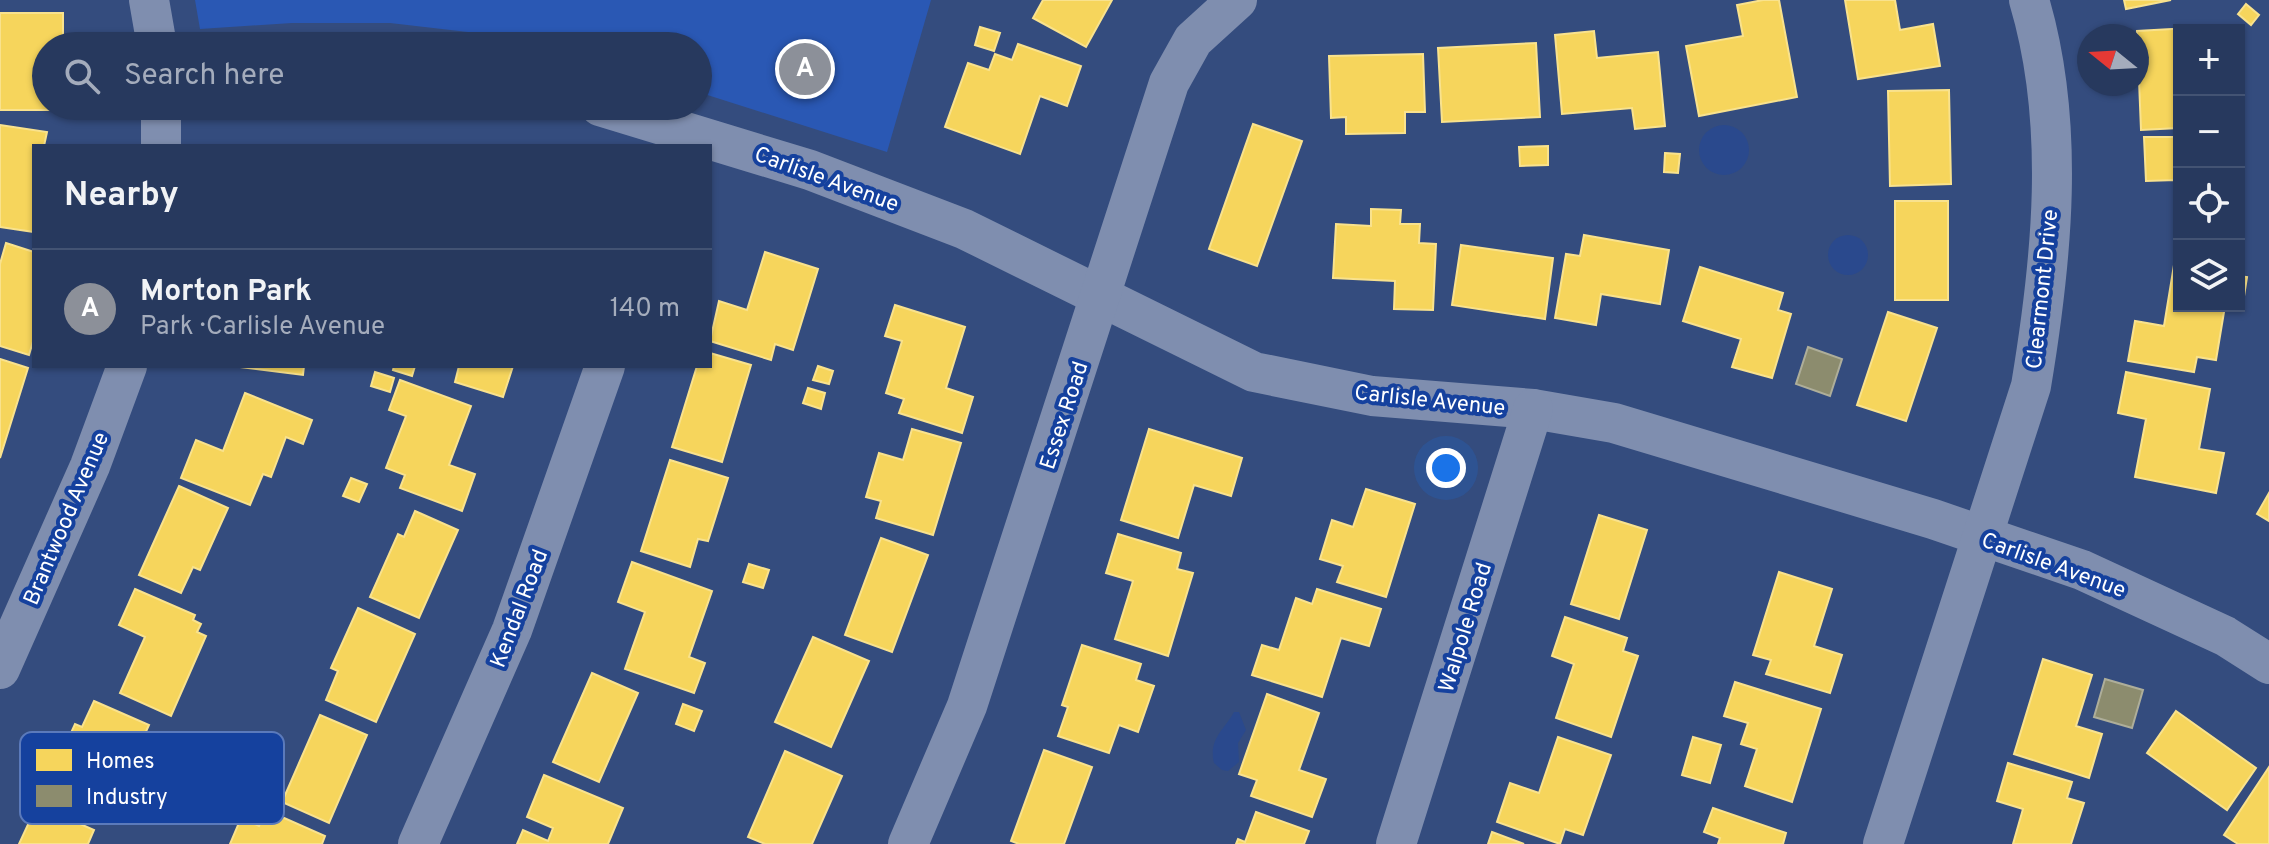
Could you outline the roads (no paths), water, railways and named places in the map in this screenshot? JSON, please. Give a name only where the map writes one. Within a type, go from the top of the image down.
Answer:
[{"type":"street","points":[[149,0],[155,32]]},
{"type":"street","name":"Essex Road","points":[[908,844],[967,706],[1169,83],[1193,40],[1237,0]]},
{"type":"street","name":"Clearmont Drive","points":[[1883,844],[2031,386],[2043,315],[2049,242],[2051,128],[2036,24],[2029,0]]},
{"type":"street","points":[[161,120],[161,144]]},
{"type":"street","name":"Carlisle Avenue","points":[[636,120],[706,144]]},
{"type":"street","name":"Carlisle Avenue","points":[[712,146],[810,170],[964,229],[1102,294],[1254,372],[1372,396],[1533,409],[1614,423],[1933,519],[2082,570],[2225,636],[2269,664]]},
{"type":"street","name":"Brantwood Avenue","points":[[0,669],[90,466],[126,368]]},
{"type":"street","name":"Kendal Road","points":[[418,844],[512,630],[604,368]]},
{"type":"street","name":"Walpole Road","points":[[1396,844],[1533,409]]},
{"type":"place","name":"Morton Park","points":[[805,69]]}]
